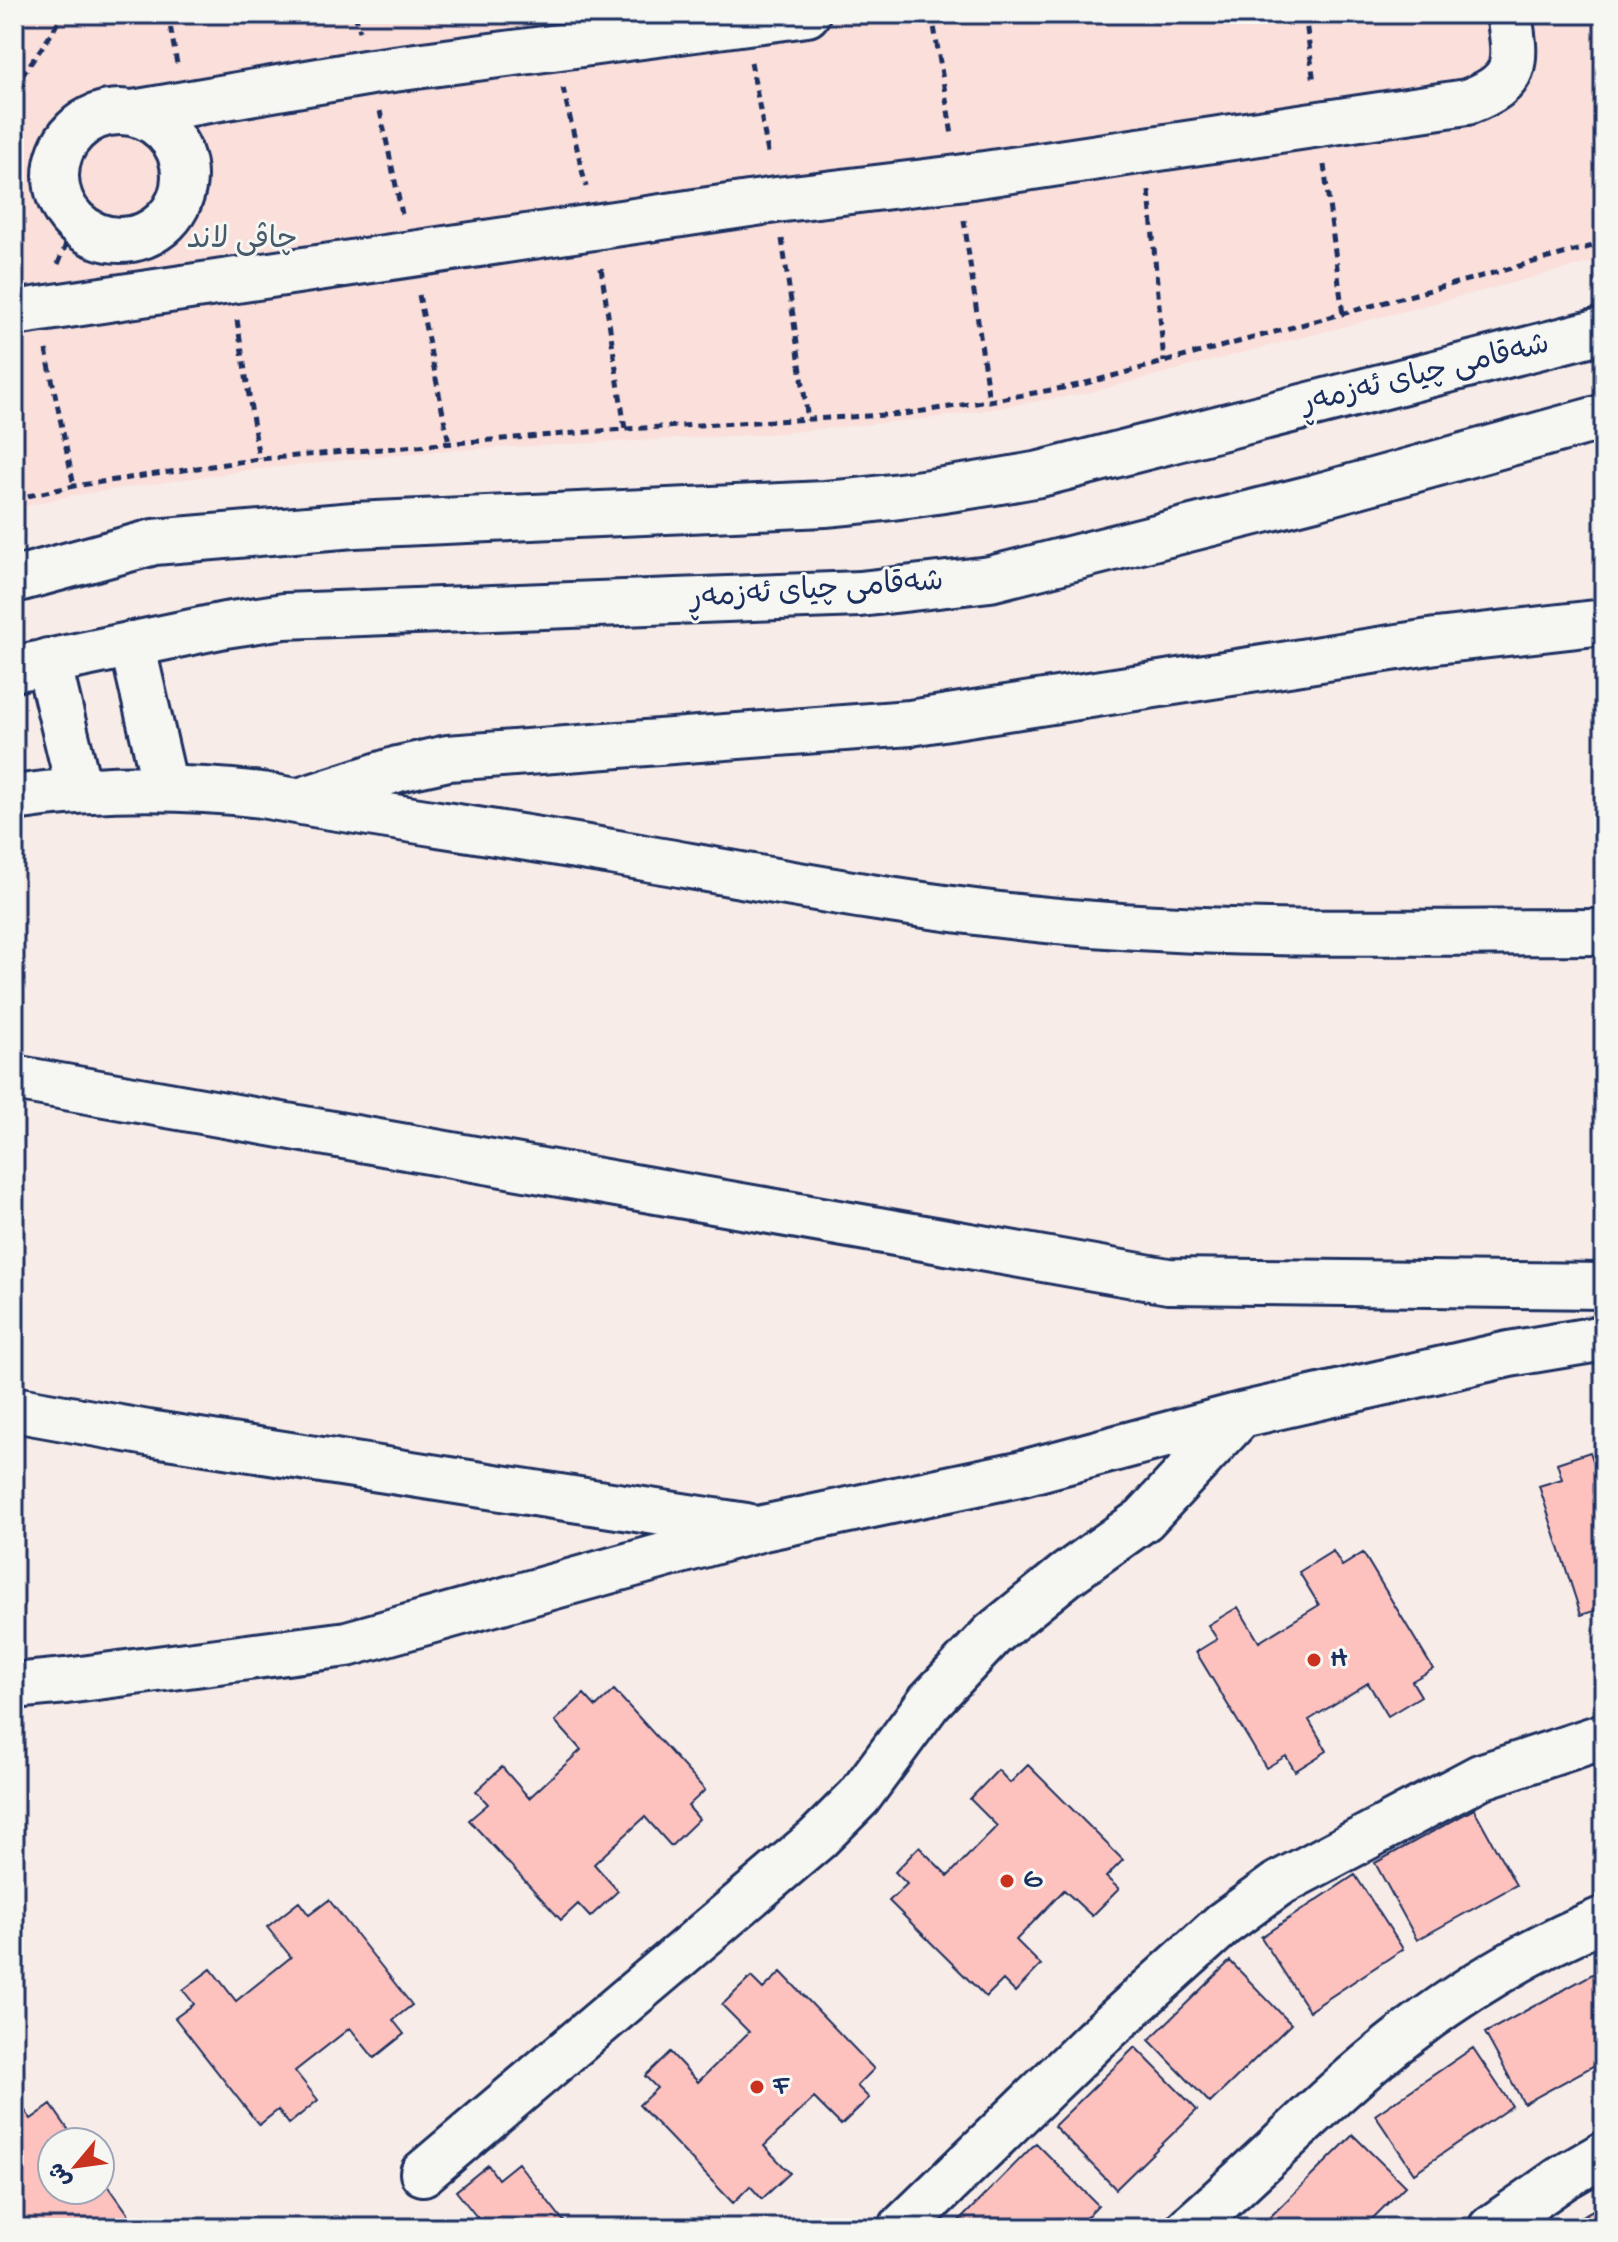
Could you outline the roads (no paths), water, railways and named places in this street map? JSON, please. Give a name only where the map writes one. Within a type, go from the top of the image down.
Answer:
[{"type":"street","points":[[133,113],[371,72],[807,14]]},
{"type":"street","points":[[26,312],[776,200],[958,178],[1467,102],[1495,89],[1511,72],[1514,61],[1509,14]]},
{"type":"street","name":"شەقامی چیای ئەزمەڕ","points":[[14,580],[154,542],[354,525],[825,504],[978,485],[1040,474],[1604,330]]},
{"type":"street","name":"شەقامی چیای ئەزمەڕ","points":[[31,665],[284,616],[860,594],[990,579],[1315,497],[1604,417]]},
{"type":"street","points":[[299,801],[360,780],[448,758],[922,721],[1436,641],[1604,622]]},
{"type":"street","points":[[132,644],[165,787]]},
{"type":"street","points":[[31,665],[79,789]]},
{"type":"street","points":[[14,798],[79,789],[213,789],[600,850],[831,893],[940,909],[1049,920],[1268,932],[1604,932]]},
{"type":"street","points":[[14,1078],[1168,1281],[1604,1286]]},
{"type":"street","points":[[14,1686],[347,1644],[763,1528],[1019,1474],[1241,1415],[1509,1354],[1604,1338]]},
{"type":"street","points":[[14,1409],[163,1436],[763,1528]]},
{"type":"street","points":[[423,2173],[817,1839],[859,1797],[929,1702],[993,1634],[1066,1575],[1144,1519],[1241,1415]]},
{"type":"street","points":[[901,2228],[1096,2039],[1223,1924],[1278,1884],[1480,1777],[1604,1736]]},
{"type":"street","points":[[1189,2228],[1407,2033],[1477,1984],[1559,1937],[1604,1919]]},
{"type":"street","points":[[1491,2228],[1561,2179],[1604,2154]]},
{"type":"place","name":"H","points":[[1314,1660]]},
{"type":"place","name":"G","points":[[1007,1881]]},
{"type":"place","name":"F","points":[[757,2087]]},
{"type":"park label","name":"چاڤی لاند","points":[[242,241]]}]
